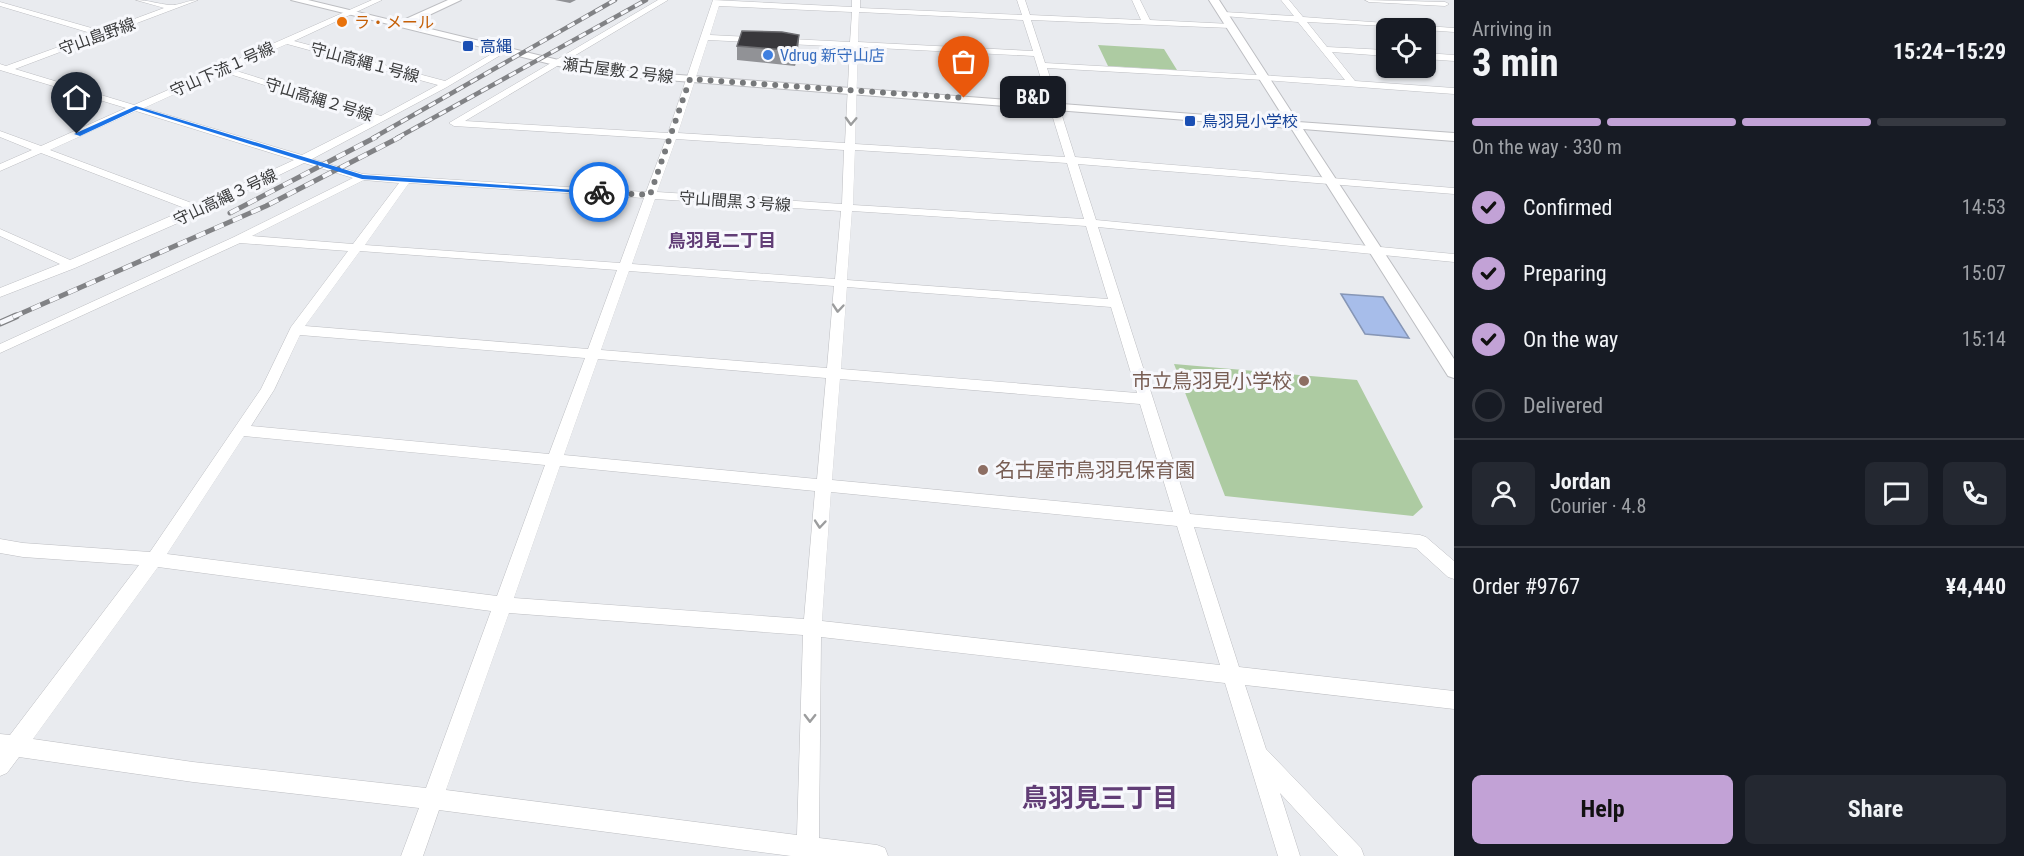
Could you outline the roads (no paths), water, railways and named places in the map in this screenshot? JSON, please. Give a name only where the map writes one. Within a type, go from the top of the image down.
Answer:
[{"type":"street","points":[[141,0],[172,9]]},
{"type":"street","name":"守山島野線","points":[[2,69],[194,0]]},
{"type":"street","name":"守山下流１号線","points":[[0,168],[378,0]]},
{"type":"street","points":[[400,25],[456,0]]},
{"type":"street","points":[[664,0],[454,123],[671,138],[1070,160],[1454,192]]},
{"type":"street","points":[[1021,0],[1289,856]]},
{"type":"street","points":[[1136,0],[1147,23]]},
{"type":"street","points":[[1214,0],[1374,250],[1447,352],[1454,372]]},
{"type":"street","points":[[1285,0],[1353,84]]},
{"type":"street","points":[[1370,0],[1442,2],[1454,13]]},
{"type":"street","name":"瀬古屋敷２号線","points":[[304,1],[559,63],[614,73],[1454,137]]},
{"type":"street","points":[[412,856],[625,267],[717,2],[856,5],[1027,18],[1231,26]]},
{"type":"street","points":[[0,4],[104,34]]},
{"type":"street","points":[[808,851],[812,628],[847,208],[856,5]]},
{"type":"street","points":[[1224,15],[1454,30]]},
{"type":"street","points":[[705,37],[1038,54]]},
{"type":"street","name":"守山高縄１号線","points":[[286,41],[445,84]]},
{"type":"street","points":[[1324,49],[1376,52]]},
{"type":"street","name":"守山高縄３号線","points":[[0,293],[199,210],[382,119],[505,50]]},
{"type":"street","points":[[1436,57],[1454,58]]},
{"type":"street","points":[[1042,65],[1264,77],[1454,91]]},
{"type":"street","name":"守山間黒３号線","points":[[2,69],[138,107],[362,177],[1090,223],[1454,258]]},
{"type":"street","name":"守山高縄２号線","points":[[221,69],[382,119]]},
{"type":"street","points":[[0,134],[199,210]]},
{"type":"street","points":[[0,349],[238,239],[362,177]]},
{"type":"street","points":[[0,766],[7,745],[154,559],[267,390],[296,330],[406,180]]},
{"type":"street","points":[[0,232],[71,265]]},
{"type":"street","points":[[238,239],[1115,303]]},
{"type":"street","points":[[296,330],[1145,399]]},
{"type":"street","points":[[240,430],[1420,542],[1454,573]]},
{"type":"street","points":[[0,546],[23,550],[154,559],[504,605],[812,628],[1454,700]]},
{"type":"street","points":[[7,745],[193,772],[433,799],[808,851],[877,856]]},
{"type":"street","points":[[1257,753],[1353,856]]},
{"type":"water","points":[[1341,294],[1383,297],[1409,338],[1365,334]]},
{"type":"railway","points":[[373,138],[615,0]]},
{"type":"railway","points":[[397,138],[646,0]]},
{"type":"railway","points":[[230,213],[376,137]]},
{"type":"railway","points":[[13,317],[266,206],[400,137]]},
{"type":"railway","points":[[0,323],[16,316]]},
{"type":"place","name":"ラ・メール","points":[[342,22]]},
{"type":"place","name":"高縄","points":[[468,46]]},
{"type":"place","name":"Vdrug 新守山店","points":[[768,55]]},
{"type":"place","name":"B&D","points":[[964,98]]},
{"type":"place","name":"鳥羽見小学校","points":[[1190,121]]},
{"type":"place","name":"市立鳥羽見小学校","points":[[1304,381]]},
{"type":"place","name":"名古屋市鳥羽見保育園","points":[[983,470]]},
{"type":"district","name":"鳥羽見二丁目","points":[[722,241]]},
{"type":"district","name":"鳥羽見三丁目","points":[[1100,798]]}]
